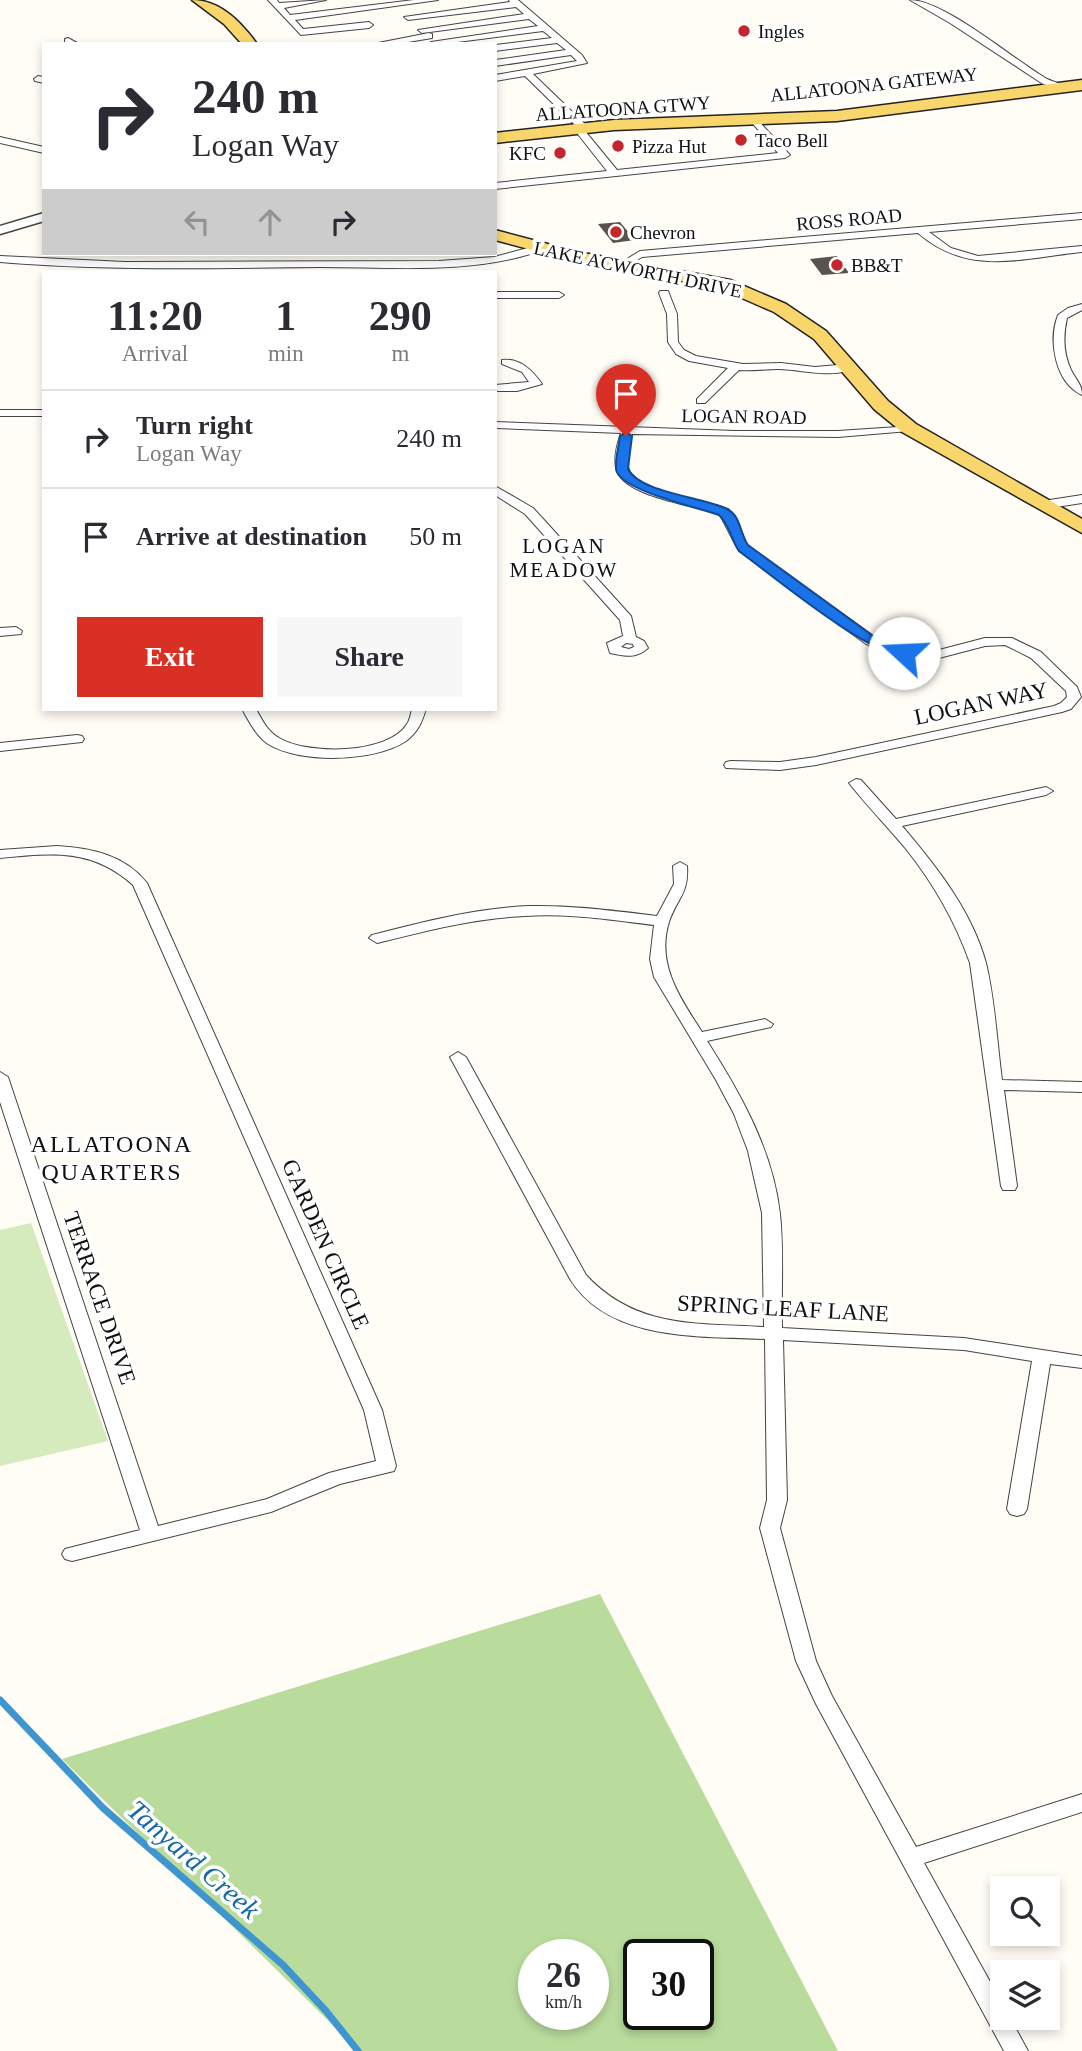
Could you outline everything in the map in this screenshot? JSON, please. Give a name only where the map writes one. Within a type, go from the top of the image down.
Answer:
[{"type":"main road","points":[[199,0],[229,21],[248,42]]},
{"type":"main road","points":[[212,0],[239,18],[260,42]]},
{"type":"main road","points":[[1064,83],[1082,77]]},
{"type":"main road","name":"ALLATOONA GATEWAY","points":[[753,118],[772,113],[876,106],[1046,82],[1082,85]]},
{"type":"main road","name":"ALLATOONA GATEWAY","points":[[753,118],[779,120],[837,116],[986,98],[1064,83]]},
{"type":"main road","name":"ALLATOONA GTWY","points":[[497,138],[581,128],[753,118]]},
{"type":"main road","name":"LAKE ACWORTH DRIVE","points":[[497,236],[539,248],[714,282],[753,295],[805,323],[820,335],[881,405],[909,428],[1082,527]]},
{"type":"street","points":[[274,3],[322,0]]},
{"type":"street","points":[[289,19],[434,0]]},
{"type":"street","points":[[914,0],[1046,82]]},
{"type":"street","points":[[408,17],[514,2],[583,63],[497,78]]},
{"type":"street","points":[[274,3],[302,32],[307,33],[369,25],[354,10]]},
{"type":"street","points":[[395,5],[431,38]]},
{"type":"street","points":[[431,38],[530,16]]},
{"type":"street","points":[[395,42],[544,28]]},
{"type":"street","points":[[497,48],[558,40]]},
{"type":"street","points":[[497,63],[573,52]]},
{"type":"street","points":[[527,73],[581,128],[613,172]]},
{"type":"street","points":[[497,186],[785,155],[753,118]]},
{"type":"street","points":[[0,140],[42,150]]},
{"type":"street","name":"ROSS ROAD","points":[[622,265],[640,254],[1082,216]]},
{"type":"street","points":[[0,230],[42,218]]},
{"type":"street","points":[[922,231],[948,251],[971,258],[1082,249]]},
{"type":"street","points":[[0,259],[113,266],[431,267],[501,259],[539,248]]},
{"type":"street","points":[[664,293],[671,314],[673,342],[680,352],[704,362],[815,370],[849,367]]},
{"type":"street","points":[[497,295],[559,295]]},
{"type":"street","points":[[1082,307],[1062,317],[1059,346],[1065,371],[1082,392]]},
{"type":"street","points":[[497,388],[536,384],[526,370],[506,362]]},
{"type":"street","points":[[701,401],[735,366]]},
{"type":"street","points":[[0,413],[42,413]]},
{"type":"street","name":"LOGAN ROAD","points":[[497,425],[775,435],[909,428]]},
{"type":"street","name":"LOGAN WAY","points":[[627,431],[622,469],[625,476],[642,486],[724,512],[733,521],[736,538],[743,548],[872,641],[904,653],[922,654],[939,654],[985,642],[1007,641],[1036,655],[1072,690],[1074,697],[1066,706],[1057,709],[816,761],[780,766],[731,765]]},
{"type":"street","points":[[497,491],[529,511],[541,524],[626,619],[630,639]]},
{"type":"street","points":[[1043,505],[1082,499]]},
{"type":"street","points":[[0,632],[16,631]]},
{"type":"street","points":[[250,711],[257,725],[276,743],[298,750],[336,755],[363,751],[400,738],[414,728],[418,711]]},
{"type":"street","points":[[0,747],[77,739]]},
{"type":"street","points":[[856,783],[939,881],[955,905],[969,934],[978,963],[997,1084],[1009,1186]]},
{"type":"street","points":[[892,824],[1046,791]]},
{"type":"street","name":"GARDEN CIRCLE","points":[[0,854],[46,849],[90,853],[119,864],[140,883],[363,1385],[373,1410],[387,1466],[336,1478],[271,1505],[72,1554]]},
{"type":"street","points":[[680,866],[681,884],[663,920],[658,959],[662,977],[672,997],[741,1114],[766,1183],[773,1245],[778,1500],[770,1528],[806,1661],[823,1698],[1016,2051]]},
{"type":"street","points":[[377,938],[468,918],[527,911],[576,911],[663,920]]},
{"type":"street","points":[[698,1038],[765,1024]]},
{"type":"street","name":"SPRING LEAF LANE","points":[[458,1057],[579,1279],[593,1295],[612,1309],[635,1319],[670,1328],[964,1344],[1082,1362]]},
{"type":"street","name":"TERRACE DRIVE","points":[[0,1077],[151,1535]]},
{"type":"street","points":[[997,1084],[1082,1087]]},
{"type":"street","points":[[1017,1509],[1042,1356]]},
{"type":"street","points":[[910,1858],[1082,1803]]},
{"type":"green space","points":[[31,1223],[108,1441],[0,1466],[0,1230]]},
{"type":"green space","points":[[600,1594],[838,2051],[359,2051],[62,1759]]},
{"type":"building","name":"Chevron","points":[[620,222],[635,240],[613,243],[598,224]]},
{"type":"building","name":"BB&T","points":[[837,256],[849,273],[822,275],[810,259]]},
{"type":"waterway","name":"Tanyard Creek","points":[[0,1700],[103,1808],[283,1965],[326,2011],[358,2051]]},
{"type":"place","name":"Ingles","points":[[744,31]]},
{"type":"place","name":"Taco Bell","points":[[741,140]]},
{"type":"place","name":"Pizza Hut","points":[[618,146]]},
{"type":"place","name":"KFC","points":[[560,153]]},
{"type":"place","name":"Chevron","points":[[616,232]]},
{"type":"place","name":"BB&T","points":[[837,265]]},
{"type":"district","name":"LOGAN MEADOW","points":[[564,558]]},
{"type":"district","name":"ALLATOONA QUARTERS","points":[[112,1158]]},
{"type":"route","points":[[626,436],[622,469],[625,476],[642,486],[724,512],[733,521],[738,544],[743,548],[872,641],[904,653]]}]
